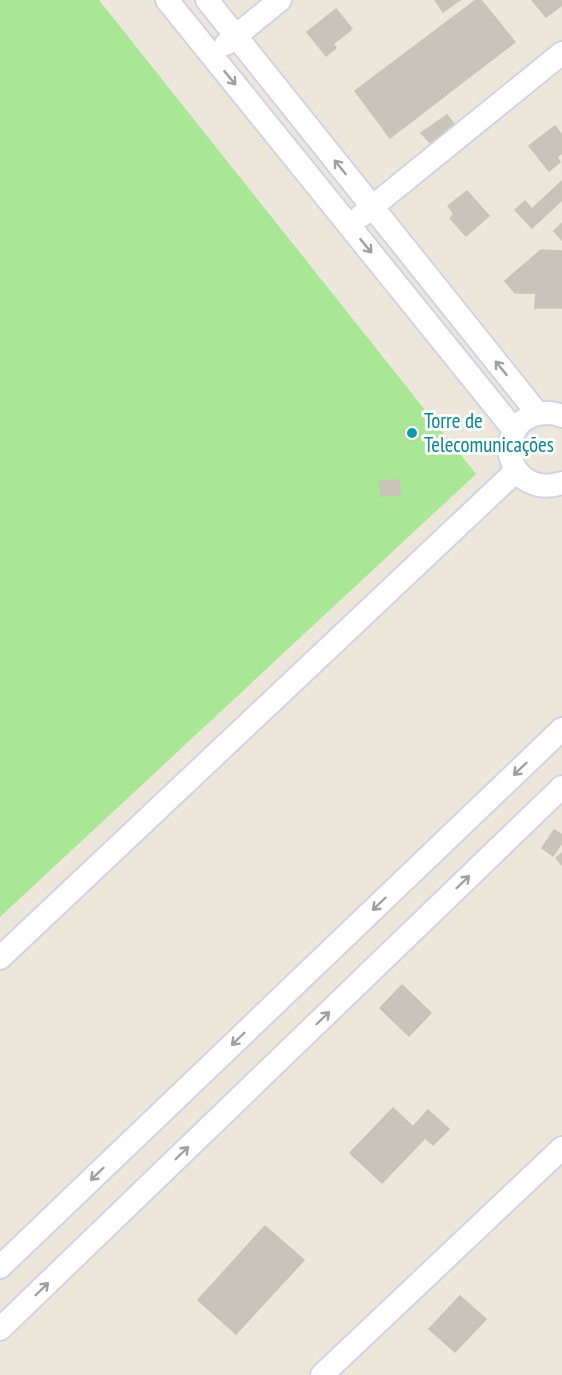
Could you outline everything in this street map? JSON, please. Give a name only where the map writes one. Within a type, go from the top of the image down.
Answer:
[{"type":"street","points":[[167,0],[515,431]]},
{"type":"street","points":[[207,0],[538,414]]},
{"type":"street","points":[[212,56],[280,0]]},
{"type":"street","points":[[349,226],[562,53]]},
{"type":"street","points":[[562,416],[548,413],[538,414],[521,423],[515,431],[510,451],[516,471],[533,484],[543,487],[562,483]]},
{"type":"street","points":[[0,958],[516,471]]},
{"type":"street","points":[[0,1267],[562,729]]},
{"type":"street","points":[[0,1329],[562,787]]},
{"type":"street","points":[[322,1375],[562,1148]]},
{"type":"green space","points":[[0,0],[99,0],[476,474],[0,917]]},
{"type":"building","points":[[435,0],[460,0],[443,12]]},
{"type":"building","points":[[476,0],[481,0],[515,42],[390,138],[355,91]]},
{"type":"building","points":[[532,0],[561,0],[562,5],[546,17]]},
{"type":"building","points":[[336,9],[352,29],[333,44],[336,48],[326,56],[307,32]]},
{"type":"building","points":[[447,115],[457,128],[433,146],[421,133]]},
{"type":"building","points":[[555,126],[562,135],[562,153],[557,157],[560,162],[549,171],[529,146]]},
{"type":"building","points":[[562,181],[562,200],[532,228],[515,210],[525,201],[532,209]]},
{"type":"building","points":[[467,191],[489,216],[466,236],[450,218],[454,214],[448,206]]},
{"type":"building","points":[[562,223],[562,240],[554,231]]},
{"type":"building","points":[[541,250],[562,251],[562,308],[535,308],[536,293],[515,293],[505,281]]},
{"type":"building","name":"Torre de Telecomunicações","points":[[412,425],[420,434],[413,441],[404,433]]},
{"type":"building","points":[[399,480],[400,495],[381,496],[380,481]]},
{"type":"building","points":[[554,830],[562,835],[562,843],[553,856],[542,848]]},
{"type":"building","points":[[562,853],[562,865],[556,858]]},
{"type":"building","points":[[402,985],[431,1013],[409,1036],[380,1008]]},
{"type":"building","points":[[393,1108],[425,1138],[382,1183],[350,1153]]},
{"type":"building","points":[[428,1110],[449,1129],[433,1145],[413,1127]]},
{"type":"building","points":[[265,1226],[304,1260],[236,1334],[198,1300]]},
{"type":"building","points":[[460,1296],[486,1319],[455,1352],[429,1329]]},
{"type":"place","name":"Torre de Telecomunicações","points":[[412,433]]}]
